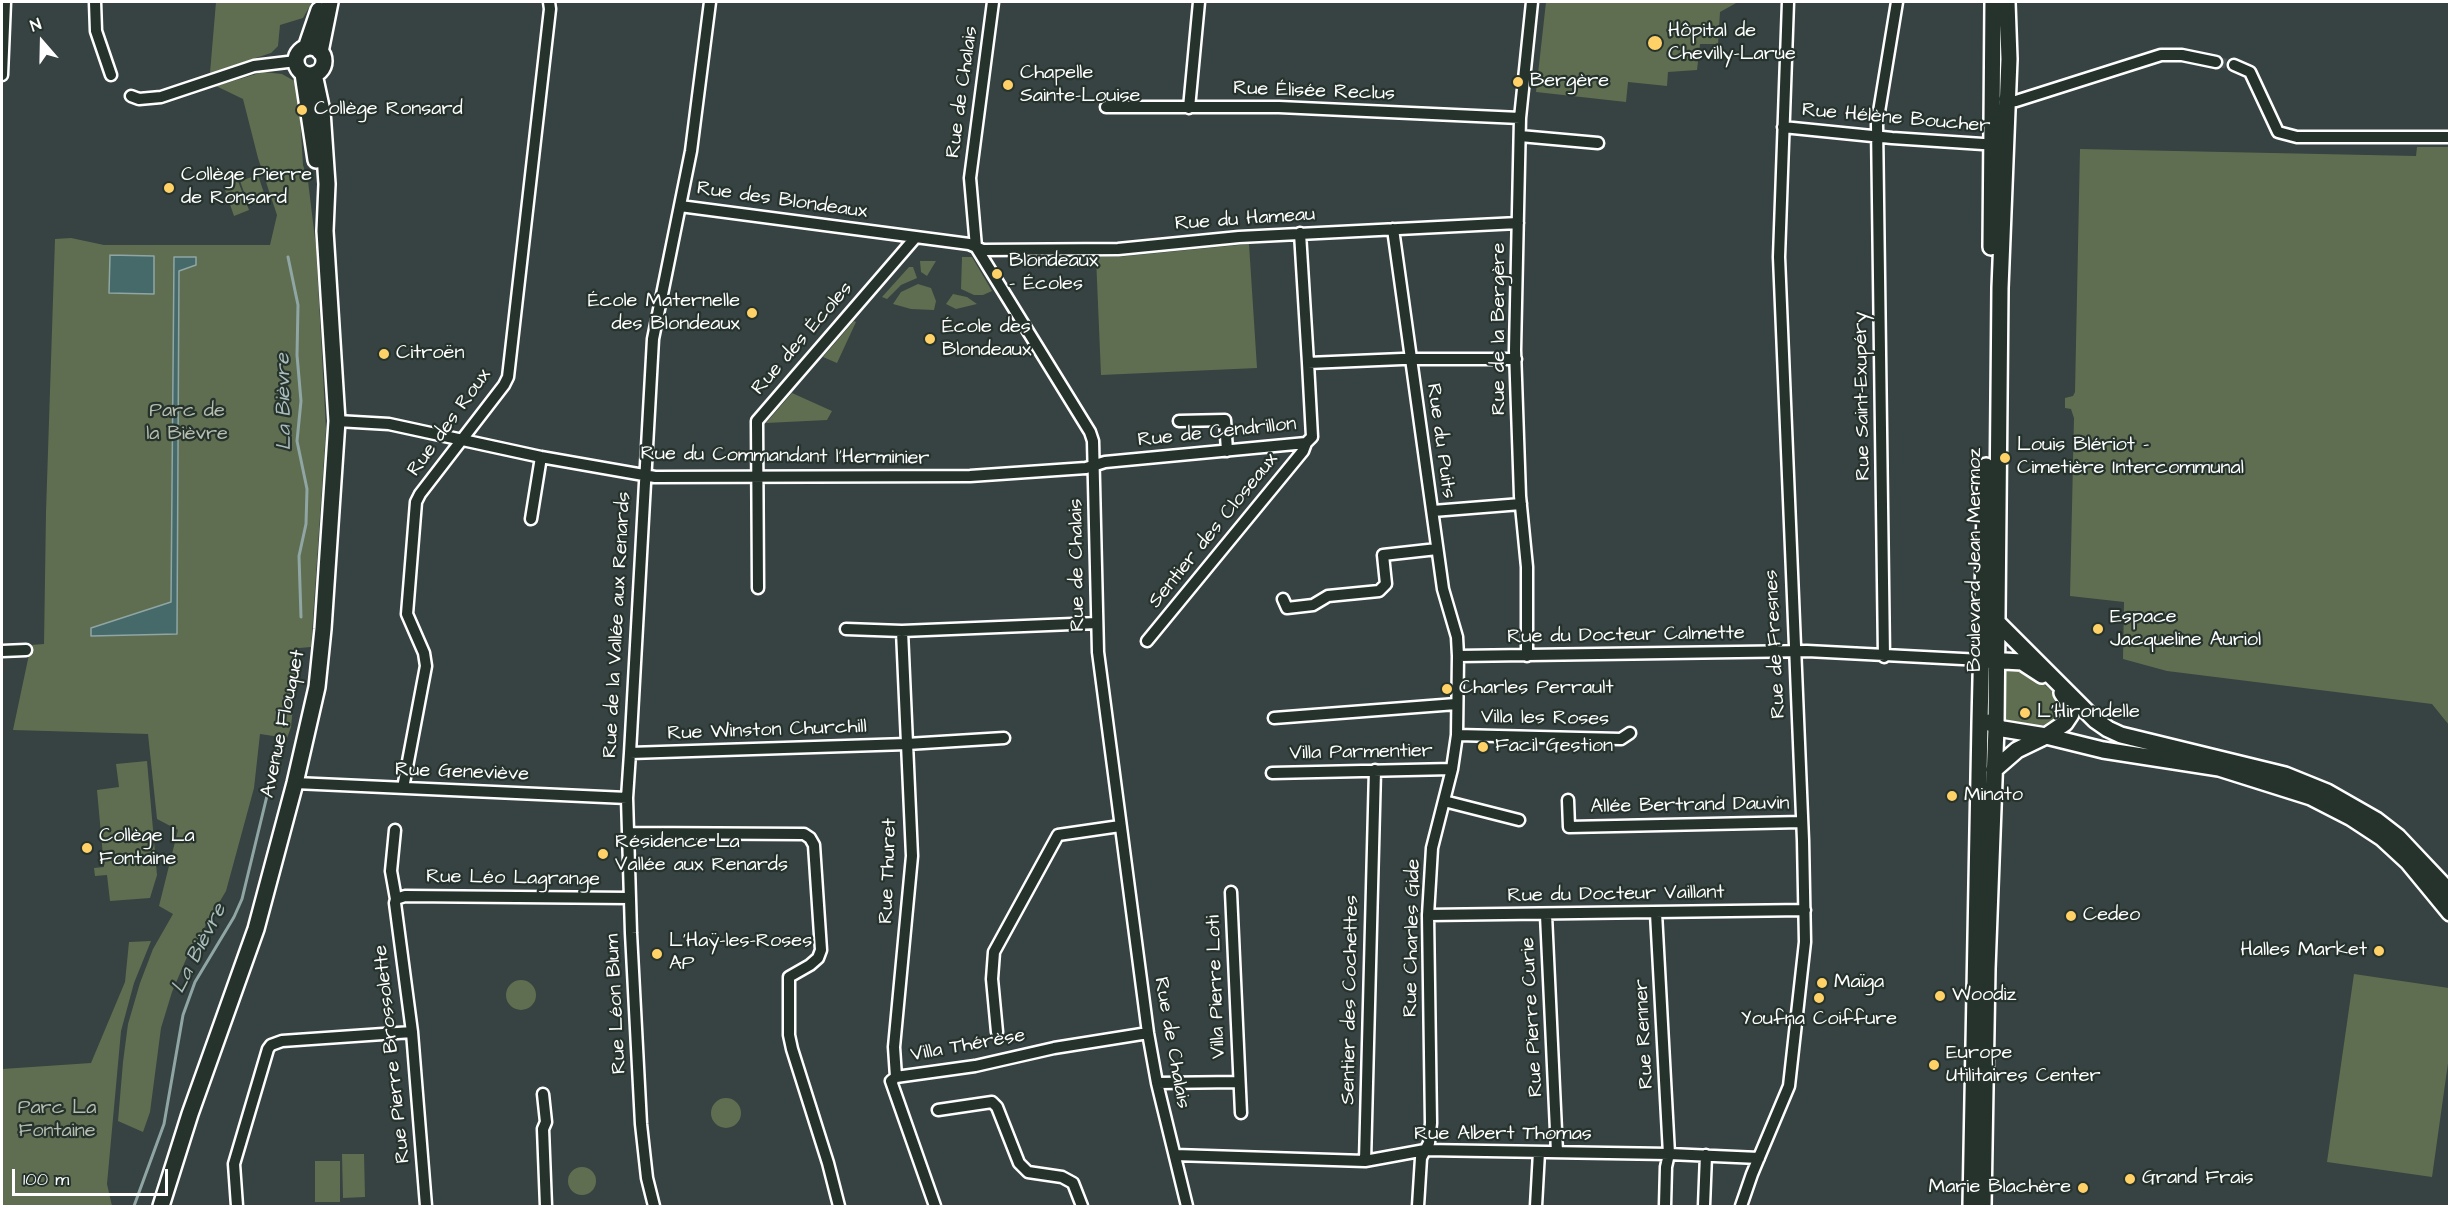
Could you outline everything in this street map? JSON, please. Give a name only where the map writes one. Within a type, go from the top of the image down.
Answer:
[{"type":"main road","name":"Avenue Flouquet","points":[[304,70],[320,70],[323,62],[313,50],[321,2]]},
{"type":"main road","name":"Avenue Flouquet","points":[[313,50],[330,2]]},
{"type":"main road","name":"Boulevard Jean Mermoz","points":[[1979,1114],[1996,727],[1989,660],[1992,185],[1990,144],[1993,2]]},
{"type":"main road","name":"Boulevard Jean Mermoz","points":[[1979,1114],[1980,723],[1995,620],[2000,288],[2008,102],[2007,2]]},
{"type":"main road","name":"Avenue Flouquet","points":[[161,1206],[190,1114],[256,929],[295,783],[317,687],[337,421],[325,231],[319,201],[304,70],[298,53],[313,50]]},
{"type":"main road","points":[[1994,770],[2017,750],[2046,736],[2065,723],[2071,714],[2068,699],[2058,685],[1995,620]]},
{"type":"main road","points":[[1989,660],[2022,662],[2058,685],[2095,720],[2114,732],[2285,776],[2327,792],[2376,820],[2398,837],[2448,890]]},
{"type":"main road","points":[[1982,702],[1987,723],[1996,727],[2103,750],[2219,768],[2311,797],[2350,817],[2382,838],[2422,878],[2450,913]]},
{"type":"main road","points":[[2376,820],[2382,838]]},
{"type":"main road","points":[[2397,852],[2412,856],[2448,890]]},
{"type":"main road","points":[[1971,1206],[1979,1114]]},
{"type":"main road","points":[[1979,1114],[1983,1206]]},
{"type":"street","points":[[2,75],[3,20],[6,2]]},
{"type":"street","points":[[95,2],[96,30],[111,75]]},
{"type":"street","name":"Rue des Roux","points":[[403,788],[426,666],[424,653],[407,614],[416,502],[462,438],[504,386],[508,377],[549,2]]},
{"type":"street","name":"Rue des Blondeaux","points":[[710,2],[691,151],[680,206],[969,244],[976,247]]},
{"type":"street","name":"Rue de Chalais","points":[[993,2],[970,178],[976,247],[1090,432],[1093,441],[1098,652],[1148,1033],[1157,1083],[1187,1206]]},
{"type":"street","points":[[1189,108],[1199,2]]},
{"type":"street","name":"Rue de la Bergère","points":[[1527,656],[1527,567],[1521,504],[1516,359],[1520,118],[1532,2]]},
{"type":"street","name":"Rue de Fresnes","points":[[1741,1206],[1789,1086],[1803,961],[1805,910],[1779,257],[1788,2]]},
{"type":"street","name":"Rue Saint-Exupéry","points":[[1884,657],[1876,124],[1897,2]]},
{"type":"street","points":[[1992,89],[2008,102],[2161,55],[2182,55],[2216,62]]},
{"type":"street","points":[[2234,65],[2250,72],[2278,132],[2297,137],[2450,137]]},
{"type":"street","points":[[131,96],[139,99],[161,98],[254,66],[304,70]]},
{"type":"street","name":"Rue Élisée Reclus","points":[[1106,107],[1279,106],[1520,118]]},
{"type":"street","name":"Rue Hélène Boucher","points":[[1783,127],[2006,146]]},
{"type":"street","points":[[1520,136],[1598,143]]},
{"type":"street","name":"Rue de la Vallée aux Renards","points":[[627,798],[653,339],[680,206]]},
{"type":"street","name":"Rue du Hameau","points":[[976,247],[983,250],[1118,249],[1300,233],[1518,223]]},
{"type":"street","name":"Rue du Puits","points":[[1393,229],[1443,590],[1457,637],[1458,656]]},
{"type":"street","name":"Rue de Cendrillon","points":[[1093,465],[1306,443],[1312,437],[1300,233]]},
{"type":"street","name":"Rue des Écoles","points":[[758,588],[757,421],[915,238]]},
{"type":"street","points":[[1308,363],[1410,359],[1516,359]]},
{"type":"street","points":[[1179,421],[1225,420],[1227,451]]},
{"type":"street","name":"Rue du Commandant l'Herminier","points":[[337,421],[388,424],[462,438],[541,457],[644,476],[756,478],[970,476],[1086,468],[1093,465]]},
{"type":"street","name":"Sentier des Closeaux","points":[[1147,641],[1303,451],[1306,443]]},
{"type":"street","points":[[531,519],[541,457]]},
{"type":"street","points":[[1432,511],[1521,504]]},
{"type":"street","points":[[1283,599],[1287,608],[1313,605],[1328,596],[1379,591],[1386,584],[1383,555],[1437,549]]},
{"type":"street","points":[[846,629],[902,631],[1096,623]]},
{"type":"street","name":"Rue Thuret","points":[[896,1077],[894,1047],[912,856],[902,631]]},
{"type":"street","points":[[2,651],[26,650]]},
{"type":"street","name":"Rue du Docteur Calmette","points":[[1458,656],[1794,651],[1884,657],[1989,660]]},
{"type":"street","name":"Rue Charles Gide","points":[[1418,1206],[1421,1158],[1429,1143],[1431,1123],[1428,915],[1432,848],[1452,769],[1457,735],[1458,656]]},
{"type":"street","points":[[1274,718],[1456,704]]},
{"type":"street","name":"Villa les Roses","points":[[1457,735],[1621,739],[1630,733]]},
{"type":"street","name":"Rue Winston Churchill","points":[[630,753],[907,744],[1004,738]]},
{"type":"street","name":"Villa Parmentier","points":[[1272,773],[1452,769]]},
{"type":"street","name":"Sentier des Cochettes","points":[[1365,1161],[1375,770]]},
{"type":"street","name":"Rue Geneviève","points":[[295,783],[627,798]]},
{"type":"street","name":"Rue Léon Blum","points":[[627,798],[640,1124],[647,1178],[654,1206]]},
{"type":"street","name":"Allée Bertrand Dauvin","points":[[1568,800],[1569,827],[1802,822]]},
{"type":"street","points":[[1444,801],[1520,820]]},
{"type":"street","points":[[997,1032],[992,979],[994,952],[1058,834],[1120,826]]},
{"type":"street","name":"Rue Pierre Brossolette","points":[[394,830],[391,871],[412,1032],[426,1206]]},
{"type":"street","points":[[629,833],[804,834],[810,837],[814,845],[821,950],[818,958],[810,965],[789,976],[789,1035],[839,1206]]},
{"type":"street","name":"Villa Pierre Loti","points":[[1231,892],[1241,1113]]},
{"type":"street","name":"Rue Léo Lagrange","points":[[396,899],[405,896],[630,898]]},
{"type":"street","name":"Rue du Docteur Vaillant","points":[[1428,915],[1805,910]]},
{"type":"street","name":"Rue Renner","points":[[1656,913],[1670,1154],[1666,1167],[1665,1206]]},
{"type":"street","name":"Rue Pierre Curie","points":[[1546,915],[1557,1152]]},
{"type":"street","points":[[237,1206],[234,1164],[268,1049],[282,1041],[412,1032]]},
{"type":"street","name":"Villa Thérèse","points":[[935,1206],[891,1081],[896,1077],[975,1066],[1054,1048],[1148,1033]]},
{"type":"street","name":"Villa Pierre Loti","points":[[1157,1083],[1238,1082]]},
{"type":"street","points":[[543,1094],[546,1122],[543,1129],[546,1206]]},
{"type":"street","points":[[938,1110],[992,1102],[997,1107],[1019,1163],[1028,1172],[1062,1177],[1073,1183],[1082,1206]]},
{"type":"street","name":"Rue Albert Thomas","points":[[1175,1155],[1365,1161],[1425,1150],[1760,1156]]},
{"type":"street","points":[[1536,1206],[1539,1152]]},
{"type":"street","points":[[1704,1206],[1706,1155]]},
{"type":"green space","points":[[216,2],[312,2],[303,18],[280,25],[278,46],[271,53],[210,73]]},
{"type":"green space","name":"Hôpital de Chevilly-Larue","points":[[1546,2],[1738,2],[1720,12],[1718,44],[1700,44],[1697,70],[1668,72],[1667,86],[1628,82],[1626,102],[1536,92]]},
{"type":"green space","name":"Parc de la Bièvre","points":[[263,72],[282,74],[298,83],[303,165],[308,181],[316,247],[326,429],[311,647],[299,648],[291,727],[287,738],[260,734],[254,788],[226,891],[187,957],[172,992],[161,1028],[150,1112],[143,1132],[118,1121],[123,1062],[128,1024],[140,983],[153,949],[173,914],[159,906],[178,830],[157,819],[148,734],[13,730],[31,645],[44,644],[55,239],[71,238],[104,245],[270,245],[277,215],[258,158],[243,99],[216,86]]},
{"type":"green space","points":[[2417,147],[2449,147],[2449,725],[2432,704],[2167,671],[2123,659],[2124,602],[2070,596],[2074,418],[2071,409],[2065,408],[2065,398],[2073,396],[2075,392],[2080,149],[2416,156]]},
{"type":"green space","points":[[258,175],[266,199],[249,206],[240,181]]},
{"type":"green space","points":[[238,181],[249,210],[234,216],[224,187]]},
{"type":"green space","points":[[1249,244],[1257,368],[1101,375],[1096,257]]},
{"type":"green space","points":[[962,257],[972,257],[992,291],[983,295],[974,295],[961,289]]},
{"type":"green space","points":[[920,261],[936,261],[927,276],[921,272]]},
{"type":"green space","points":[[909,267],[913,267],[917,278],[901,285],[887,299],[882,297]]},
{"type":"green space","points":[[918,284],[931,288],[936,301],[934,310],[911,309],[893,304],[901,292]]},
{"type":"green space","points":[[953,294],[967,297],[977,304],[956,309],[946,304]]},
{"type":"green space","points":[[854,321],[856,322],[837,363],[823,357]]},
{"type":"green space","points":[[792,393],[832,411],[827,420],[766,423]]},
{"type":"green space","points":[[2006,668],[2023,668],[2061,698],[2066,706],[2064,714],[2054,725],[2037,729],[2009,724],[2004,720]]},
{"type":"green space","points":[[147,761],[157,875],[150,898],[110,901],[107,875],[95,876],[94,868],[104,867],[97,790],[119,787],[116,764]]},
{"type":"green space","name":"Parc La Fontaine","points":[[151,941],[134,983],[121,1031],[107,1184],[112,1206],[2,1206],[2,1069],[91,1063],[125,982],[129,942]]},
{"type":"green space","points":[[2354,974],[2449,988],[2449,1056],[2432,1177],[2327,1162]]},
{"type":"green space","points":[[521,980],[527,981],[535,989],[535,1001],[527,1009],[521,1010],[515,1009],[507,1001],[506,995],[507,989],[515,981]]},
{"type":"green space","points":[[726,1098],[737,1102],[741,1113],[737,1124],[726,1128],[715,1124],[711,1113],[715,1102]]},
{"type":"green space","points":[[342,1154],[364,1154],[365,1197],[343,1198]]},
{"type":"green space","points":[[315,1161],[340,1161],[340,1202],[315,1202]]},
{"type":"green space","points":[[582,1167],[592,1171],[596,1181],[592,1191],[582,1195],[572,1191],[568,1181],[572,1171]]},
{"type":"water","points":[[110,255],[154,256],[154,294],[109,293]]},
{"type":"water","points":[[174,257],[196,257],[196,265],[179,271],[177,634],[91,636],[91,628],[171,602]]},
{"type":"waterway","name":"La Bièvre","points":[[288,257],[298,305],[297,355],[301,401],[297,441],[307,489],[306,524],[299,556],[301,617]]},
{"type":"waterway","name":"La Bièvre","points":[[134,1206],[164,1124],[183,1015],[195,982],[234,917],[242,899],[281,738]]},
{"type":"tunnel","points":[[2216,62],[2234,65]]},
{"type":"place","name":"Hôpital de Chevilly-Larue","points":[[1655,43]]},
{"type":"place","name":"Bergère","points":[[1518,82]]},
{"type":"place","name":"Chapelle Sainte-Louise","points":[[1008,85]]},
{"type":"place","name":"Collège Ronsard","points":[[302,110]]},
{"type":"place","name":"Collège Pierre de Ronsard","points":[[169,188]]},
{"type":"place","name":"Blondeaux - Écoles","points":[[997,274]]},
{"type":"place","name":"École Maternelle des Blondeaux","points":[[752,313]]},
{"type":"place","name":"École des Blondeaux","points":[[930,339]]},
{"type":"place","name":"Citroën","points":[[384,354]]},
{"type":"place","name":"Louis Blériot - Cimetière Intercommunal","points":[[2005,458]]},
{"type":"place","name":"Espace Jacqueline Auriol","points":[[2098,629]]},
{"type":"place","name":"Charles Perrault","points":[[1447,689]]},
{"type":"place","name":"L'Hirondelle","points":[[2025,713]]},
{"type":"place","name":"Facil Gestion","points":[[1483,747]]},
{"type":"place","name":"Minato","points":[[1952,796]]},
{"type":"place","name":"Collège La Fontaine","points":[[87,848]]},
{"type":"place","name":"Résidence La Vallée aux Renards","points":[[603,854]]},
{"type":"place","name":"Cedeo","points":[[2071,916]]},
{"type":"place","name":"Halles Market","points":[[2379,951]]},
{"type":"place","name":"L'Haÿ-les-Roses AP","points":[[657,954]]},
{"type":"place","name":"Maïga","points":[[1822,983]]},
{"type":"place","name":"Woodiz","points":[[1940,996]]},
{"type":"place","name":"Youfna Coiffure","points":[[1819,998]]},
{"type":"place","name":"Europe Utilitaires Center","points":[[1934,1065]]},
{"type":"place","name":"Grand Frais","points":[[2130,1179]]},
{"type":"place","name":"Marie Blachère","points":[[2083,1188]]}]
